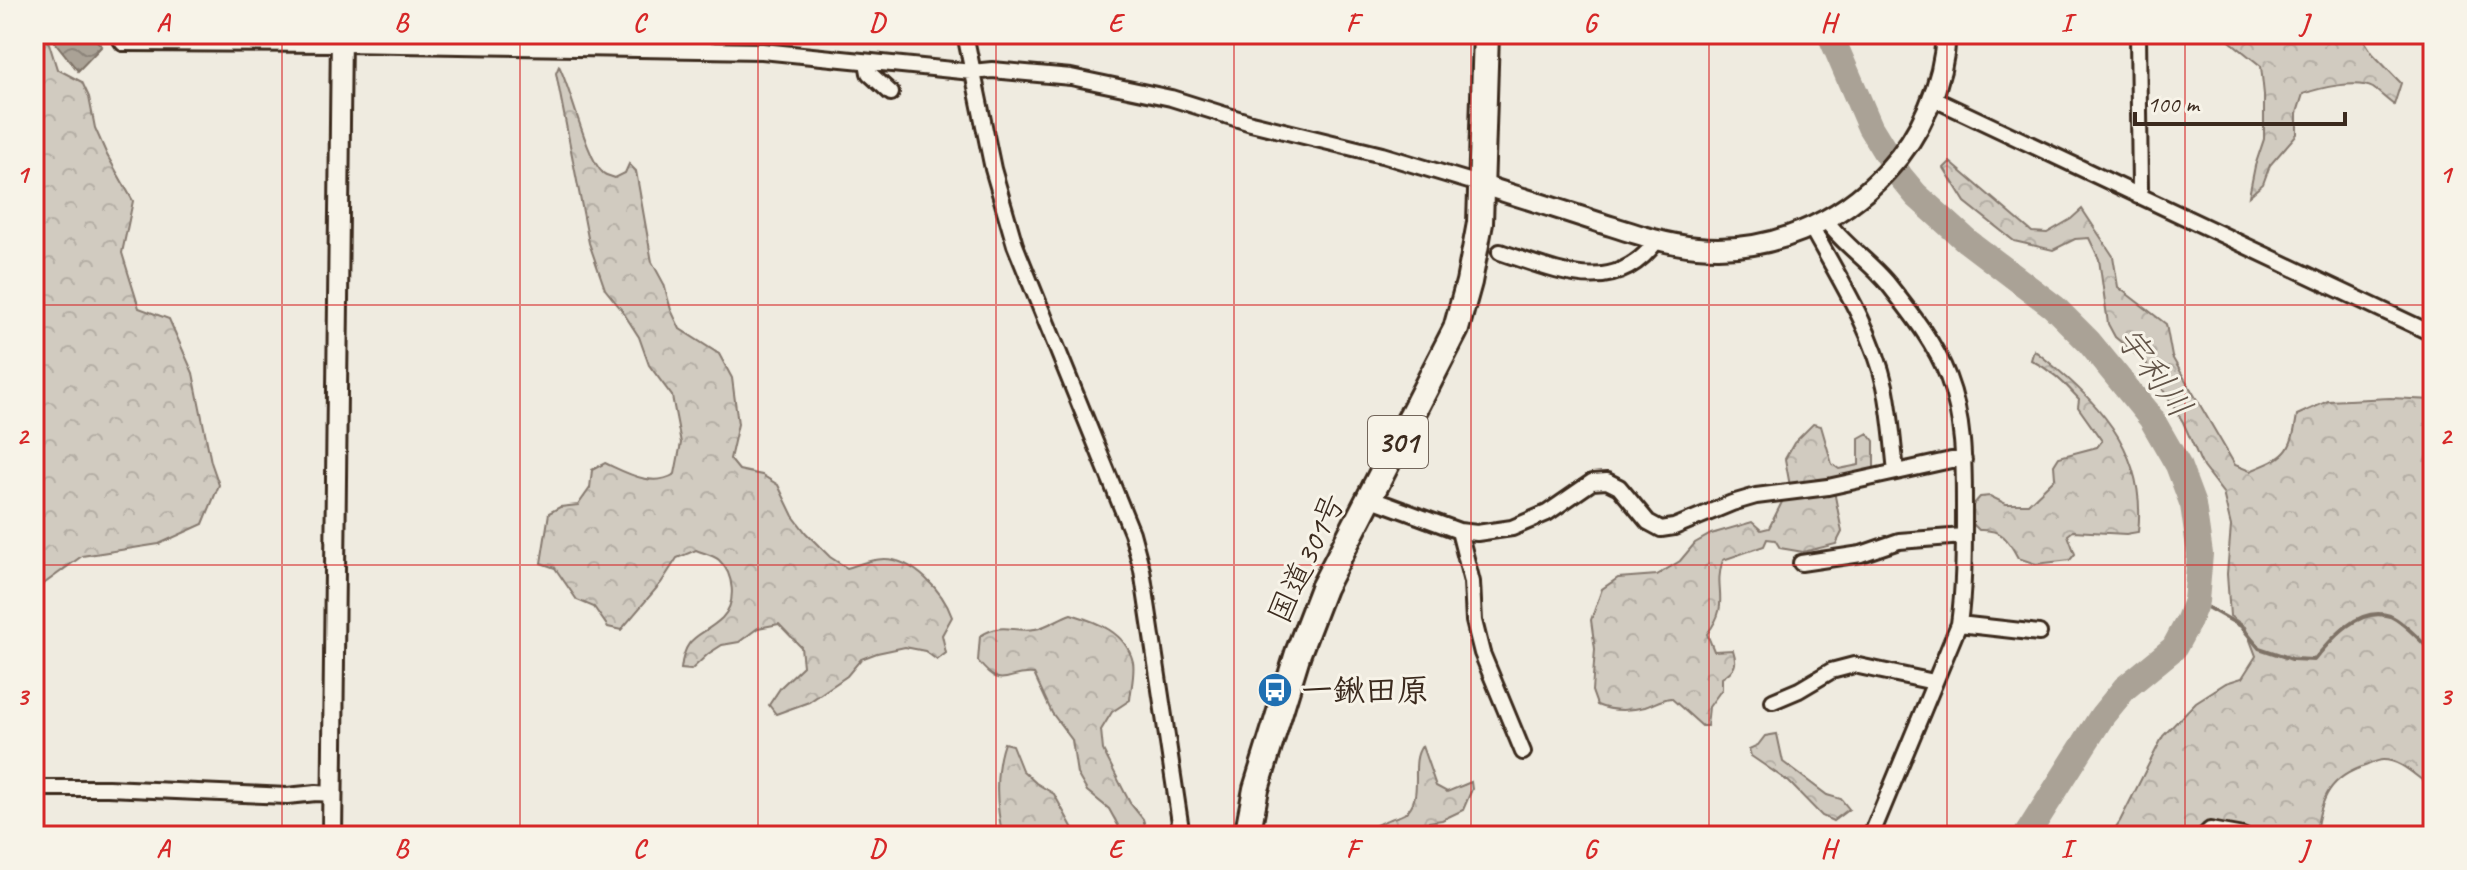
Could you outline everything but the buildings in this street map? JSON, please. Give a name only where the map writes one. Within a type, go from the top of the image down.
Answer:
[{"type":"highway","name":"国道301号","points":[[1247,836],[1256,789],[1298,653],[1323,588],[1456,329],[1480,223],[1486,34]]},
{"type":"street","points":[[117,34],[123,43],[341,39],[762,51],[972,72],[992,70],[1071,77],[1171,98],[1251,123],[1382,155],[1657,240],[1698,247],[1738,247],[1772,241],[1818,224],[1870,190],[1919,127],[1932,98],[1946,34]]},
{"type":"street","points":[[965,34],[993,169],[1015,245],[1132,533],[1142,570],[1182,836]]},
{"type":"street","points":[[2138,34],[2138,196]]},
{"type":"street","points":[[332,836],[341,39]]},
{"type":"street","points":[[867,62],[869,73],[891,93]]},
{"type":"street","points":[[1932,98],[2433,334]]},
{"type":"street","points":[[1818,224],[1872,265],[1924,332],[1940,360],[1955,399],[1964,460],[1963,598],[1959,624],[1871,836]]},
{"type":"street","points":[[1818,224],[1874,351],[1885,385],[1896,472]]},
{"type":"street","points":[[1500,252],[1558,270],[1597,277],[1616,273],[1640,260],[1657,240]]},
{"type":"street","points":[[1369,498],[1459,531],[1477,533],[1512,528],[1547,513],[1592,482],[1607,481],[1619,487],[1648,522],[1661,529],[1756,496],[1828,487],[1951,460],[1964,460]]},
{"type":"street","points":[[1459,531],[1472,582],[1474,621],[1482,653],[1523,752]]},
{"type":"street","points":[[1801,563],[1861,554],[1899,541],[1964,536]]},
{"type":"street","points":[[1959,624],[2039,633]]},
{"type":"street","points":[[1773,701],[1831,671],[1854,665],[1934,682]]},
{"type":"street","points":[[34,788],[287,796],[332,794]]},
{"type":"street","points":[[2204,836],[2210,830],[2243,836]]},
{"type":"green space","points":[[34,34],[49,34],[47,37],[57,69],[82,82],[89,97],[95,128],[133,201],[122,253],[139,308],[169,319],[193,373],[211,462],[219,485],[203,524],[159,544],[82,556],[34,591]]},
{"type":"green space","points":[[2221,34],[2360,34],[2373,54],[2401,83],[2394,105],[2373,88],[2358,84],[2328,87],[2303,94],[2297,113],[2297,134],[2270,165],[2263,184],[2249,196],[2264,139],[2261,66]]},
{"type":"green space","points":[[559,66],[597,166],[604,174],[615,178],[625,173],[629,164],[636,171],[652,262],[664,284],[680,329],[719,354],[732,378],[738,424],[730,459],[739,470],[762,475],[778,485],[793,516],[806,533],[830,557],[847,568],[870,561],[895,560],[926,578],[942,597],[952,617],[942,635],[946,653],[937,660],[925,651],[905,647],[877,653],[861,659],[847,676],[809,702],[776,714],[769,705],[781,687],[803,666],[801,647],[779,624],[758,628],[739,642],[722,645],[691,670],[681,669],[690,642],[722,618],[730,605],[732,589],[728,573],[717,558],[696,550],[677,558],[661,583],[621,630],[608,627],[594,607],[577,600],[555,568],[541,563],[549,513],[560,507],[578,505],[590,488],[592,470],[605,463],[640,478],[666,478],[675,474],[681,443],[672,396],[649,365],[639,337],[605,289],[589,243],[556,73]]},
{"type":"green space","points":[[1950,162],[2032,232],[2047,233],[2082,209],[2113,256],[2118,287],[2166,324],[2172,357],[2235,465],[2250,471],[2280,457],[2289,446],[2297,415],[2328,401],[2390,398],[2433,400],[2433,787],[2397,763],[2381,760],[2343,776],[2335,783],[2324,799],[2316,832],[2310,836],[2110,836],[2163,736],[2196,702],[2226,683],[2242,678],[2256,656],[2245,627],[2230,616],[2227,574],[2231,526],[2223,493],[2203,467],[2183,422],[2146,363],[2115,337],[2108,324],[2099,259],[2089,238],[2075,239],[2053,250],[2014,241],[1965,202],[1944,168]]},
{"type":"green space","points":[[2034,350],[2077,387],[2112,428],[2125,450],[2139,502],[2138,532],[2073,531],[2068,535],[2075,554],[2070,560],[2036,564],[2018,558],[1999,533],[1979,530],[1972,523],[1973,505],[1980,497],[1990,496],[2006,504],[2028,504],[2055,478],[2054,465],[2059,457],[2097,447],[2102,441],[2078,407],[2079,399],[2057,377],[2031,360]]},
{"type":"green space","points":[[1813,424],[1821,426],[1832,464],[1839,469],[1859,465],[1859,438],[1868,433],[1874,441],[1874,469],[1836,482],[1835,496],[1842,532],[1836,544],[1803,552],[1780,548],[1775,540],[1767,539],[1764,546],[1723,560],[1719,580],[1720,605],[1707,634],[1714,651],[1733,650],[1735,663],[1733,669],[1722,678],[1722,689],[1709,707],[1707,726],[1702,726],[1671,698],[1633,709],[1597,705],[1592,691],[1595,649],[1591,620],[1602,589],[1618,578],[1657,575],[1680,561],[1695,543],[1711,534],[1752,522],[1761,530],[1769,528],[1790,486],[1785,459],[1794,443]]},
{"type":"green space","points":[[1071,614],[1100,625],[1117,636],[1133,662],[1130,700],[1112,712],[1101,730],[1103,750],[1130,803],[1143,819],[1148,836],[1124,836],[1109,809],[1087,791],[1077,774],[1072,740],[1052,713],[1034,674],[999,678],[986,671],[978,661],[980,636],[1002,628],[1035,629]]},
{"type":"green space","points":[[1777,734],[1783,762],[1827,795],[1841,799],[1849,809],[1833,821],[1822,816],[1789,782],[1751,756],[1749,749],[1758,745],[1765,736]]},
{"type":"green space","points":[[1004,743],[1012,745],[1022,770],[1054,794],[1077,836],[1003,836],[997,790]]},
{"type":"green space","points":[[1422,746],[1436,786],[1447,792],[1471,782],[1472,789],[1463,810],[1442,820],[1422,823],[1404,836],[1356,836],[1404,814],[1411,807],[1416,790],[1416,762]]},
{"type":"water","points":[[62,34],[90,34],[102,46],[78,71],[55,42]]},
{"type":"waterway","name":"宇利川","points":[[1830,34],[1870,127],[1900,176],[1916,195],[1967,241],[2054,307],[2089,342],[2151,418],[2178,465],[2193,505],[2200,554],[2196,601],[2188,622],[2174,648],[2125,688],[2102,716],[2026,836]]},
{"type":"waterway","points":[[2196,601],[2241,626],[2259,648],[2292,659],[2314,660],[2347,626],[2379,614],[2401,622],[2433,653]]},
{"type":"place","name":"一鍬田原","points":[[1275,690]]}]
